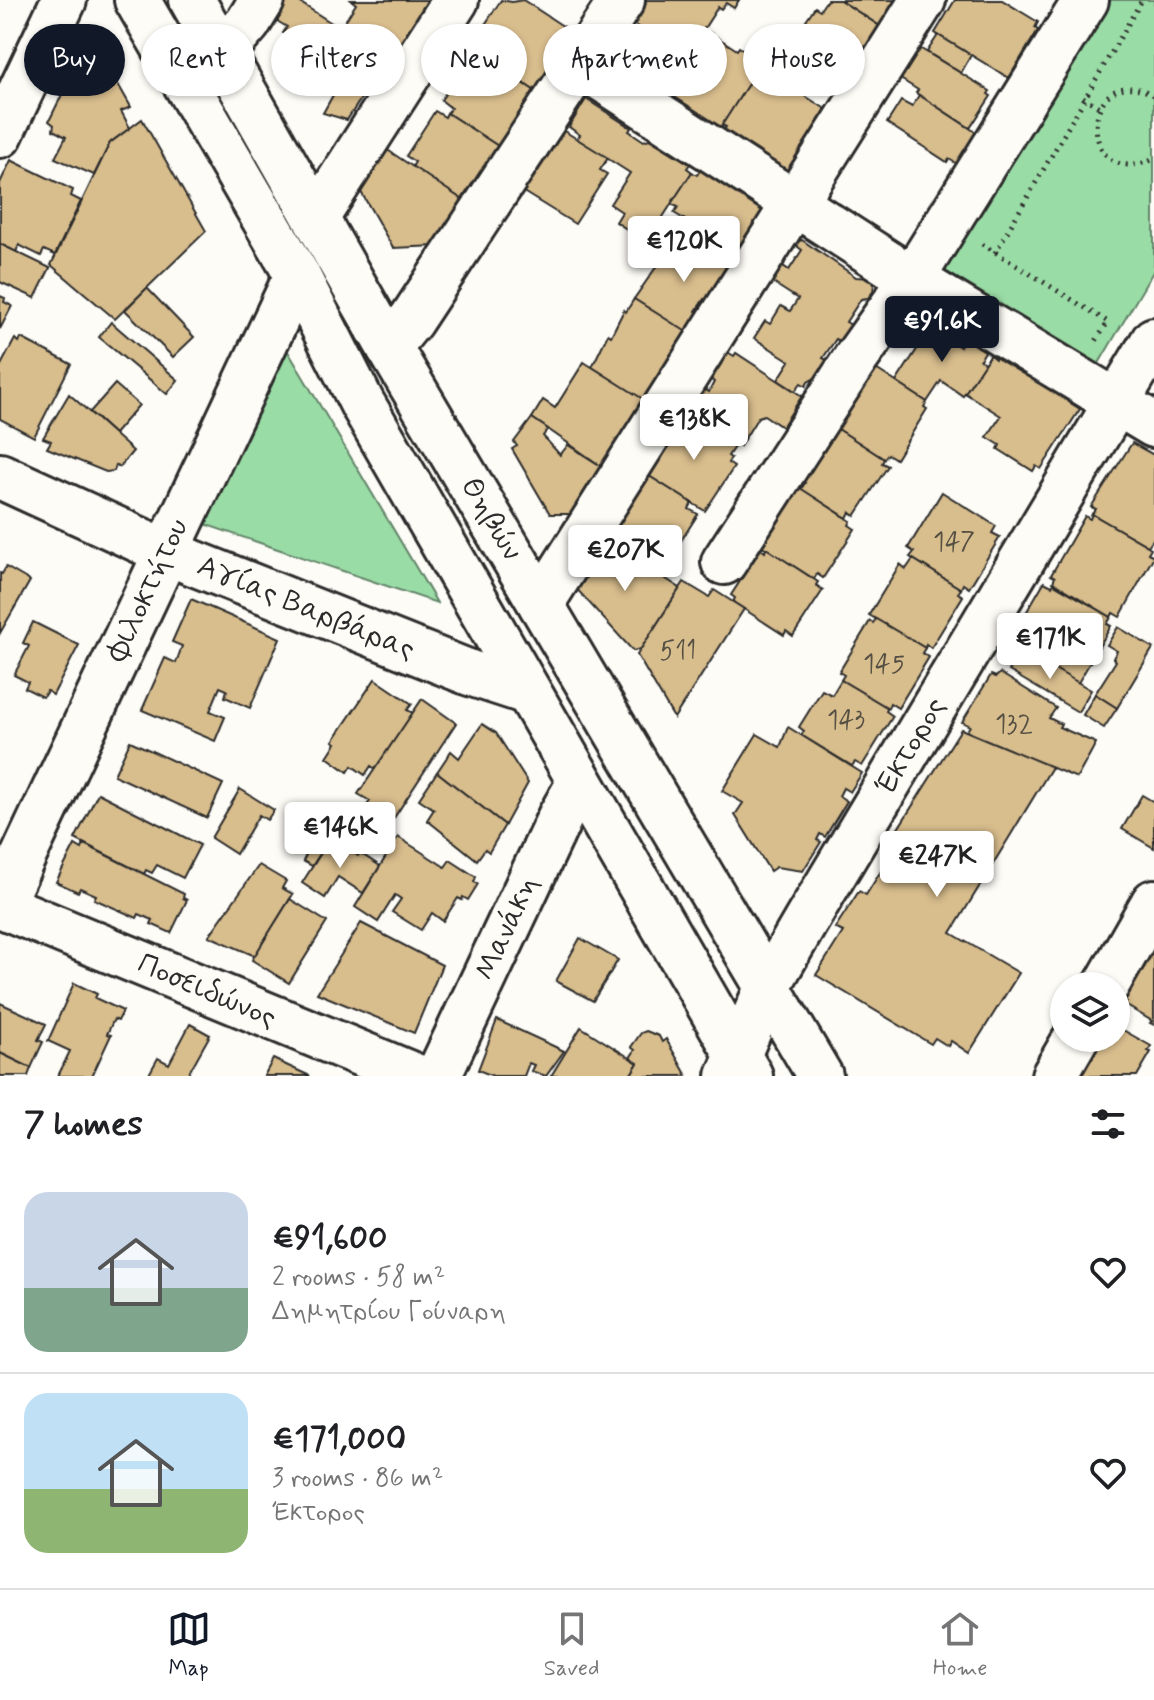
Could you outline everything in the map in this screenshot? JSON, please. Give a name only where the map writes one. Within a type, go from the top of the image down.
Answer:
[{"type":"street","points":[[0,135],[64,0]]},
{"type":"street","name":"Θηβών","points":[[137,0],[297,275],[362,403],[580,782],[739,1069]]},
{"type":"street","name":"Θηβών","points":[[192,0],[206,24]]},
{"type":"street","points":[[247,24],[262,0]]},
{"type":"street","points":[[316,218],[456,0]]},
{"type":"street","points":[[607,24],[622,0]]},
{"type":"street","points":[[541,604],[923,0]]},
{"type":"street","points":[[724,562],[856,358],[912,279],[1086,0]]},
{"type":"street","name":"Θηβών","points":[[246,96],[389,347],[820,1076]]},
{"type":"street","points":[[389,347],[411,320],[560,96]]},
{"type":"street","points":[[629,96],[912,279],[1141,384]]},
{"type":"street","name":"Φιλοκτήτου","points":[[0,905],[297,275]]},
{"type":"street","name":"Έκτορος","points":[[739,1069],[768,986],[1141,384]]},
{"type":"street","name":"Αγίας Βαρβάρας","points":[[0,476],[166,552],[470,673],[528,692]]},
{"type":"street","name":"Μανάκη","points":[[438,1076],[560,817],[580,782]]},
{"type":"street","points":[[1114,972],[1154,902]]},
{"type":"street","name":"Ποσειδώνος","points":[[0,905],[415,1076]]},
{"type":"street","points":[[1054,1076],[1068,1052]]},
{"type":"path","points":[[995,253],[1142,0]]},
{"type":"path","points":[[1154,95],[1138,88],[1123,89],[1099,107],[1095,122],[1096,137],[1102,150],[1114,160],[1128,165],[1154,159]]},
{"type":"path","points":[[947,223],[1108,322],[1096,341],[1141,384]]},
{"type":"green space","points":[[1111,0],[1154,0],[1154,270],[1095,370],[939,274]]},
{"type":"green space","points":[[286,348],[437,603],[201,523]]},
{"type":"building","points":[[276,0],[296,0],[333,24],[282,24],[267,15]]},
{"type":"building","points":[[351,0],[428,0],[405,37],[405,24],[343,24],[356,4]]},
{"type":"building","points":[[501,0],[523,0],[560,24],[543,24],[542,89],[538,86],[535,91],[527,86],[527,24],[485,24]]},
{"type":"building","points":[[639,0],[739,0],[734,8],[726,3],[721,9],[718,7],[707,24],[633,24],[640,14],[636,12]]},
{"type":"building","points":[[827,0],[840,0],[880,26],[877,31],[883,35],[869,56],[865,53],[865,24],[811,24],[806,20],[815,7],[820,10]]},
{"type":"building","points":[[840,0],[906,0],[890,24],[883,20],[880,26]]},
{"type":"building","points":[[955,0],[1002,0],[1038,22],[1035,28],[1038,30],[1009,78],[935,33]]},
{"type":"building","points":[[938,35],[971,55],[961,73],[927,52]]},
{"type":"building","points":[[727,44],[737,50],[739,47],[743,49],[743,92],[720,129],[665,99],[667,96],[727,96]]},
{"type":"building","points":[[913,44],[990,91],[988,94],[991,96],[970,128],[894,75]]},
{"type":"building","points":[[527,86],[535,91],[531,96],[535,99],[506,145],[501,141],[498,146],[447,113],[451,108],[441,100],[444,96],[527,96]]},
{"type":"building","points":[[743,92],[743,96],[805,96],[832,113],[792,176],[723,132],[726,127],[722,125]]},
{"type":"building","points":[[919,95],[977,133],[957,164],[949,159],[947,162],[887,123],[901,101],[912,107]]},
{"type":"building","points":[[61,96],[125,96],[131,107],[121,111],[130,128],[110,143],[94,175],[55,158],[66,137],[53,130],[54,125],[49,121]]},
{"type":"building","points":[[332,96],[363,96],[347,120],[323,113]]},
{"type":"building","points":[[586,99],[631,128],[629,131],[644,141],[649,139],[690,164],[687,168],[692,172],[652,234],[648,231],[643,240],[616,222],[622,212],[610,204],[630,173],[577,139],[580,135],[569,127]]},
{"type":"building","points":[[435,111],[445,117],[447,113],[498,146],[496,149],[500,151],[471,197],[467,194],[463,200],[412,167],[415,162],[406,156]]},
{"type":"building","points":[[142,119],[206,231],[115,319],[51,265],[110,143]]},
{"type":"building","points":[[556,126],[608,158],[600,170],[607,174],[575,224],[517,188]]},
{"type":"building","points":[[383,147],[463,200],[464,207],[437,246],[393,248],[357,185]]},
{"type":"building","points":[[11,160],[73,190],[71,196],[81,201],[55,255],[44,250],[41,256],[19,245],[16,252],[0,244],[0,183]]},
{"type":"building","points":[[702,167],[773,213],[733,269],[687,239],[695,226],[674,213],[678,207],[671,204],[692,172],[697,175]]},
{"type":"building","points":[[679,234],[735,270],[713,305],[704,299],[696,311],[705,316],[687,333],[634,299]]},
{"type":"building","points":[[802,240],[856,277],[870,278],[874,284],[873,292],[868,298],[861,299],[846,322],[853,326],[842,343],[836,339],[823,358],[831,362],[820,375],[806,386],[801,383],[795,391],[778,380],[790,361],[754,338],[765,321],[770,324],[781,306],[790,311],[798,299],[770,281],[780,264],[789,270],[802,250],[797,242]]},
{"type":"building","points":[[0,244],[50,268],[35,298],[0,282]]},
{"type":"building","points":[[147,288],[194,337],[173,357],[125,310]]},
{"type":"building","points":[[0,296],[12,306],[0,329]]},
{"type":"building","points":[[634,299],[693,336],[650,404],[592,367],[608,334],[611,336],[624,310],[626,312]]},
{"type":"building","points":[[111,322],[178,380],[167,394],[99,337]]},
{"type":"building","points":[[934,323],[957,338],[954,343],[960,347],[966,337],[986,350],[980,360],[985,363],[963,396],[941,381],[927,402],[896,382]]},
{"type":"building","points":[[21,338],[71,364],[34,437],[0,419],[0,367],[15,339],[19,342]]},
{"type":"building","points":[[726,351],[734,356],[736,353],[802,396],[782,427],[764,415],[758,417],[740,446],[693,416],[697,410],[691,407],[703,388],[709,392],[714,382],[709,378]]},
{"type":"building","points":[[990,355],[995,359],[997,356],[1080,409],[1041,469],[1036,466],[1033,471],[998,449],[1000,445],[987,437],[1001,416],[965,393]]},
{"type":"building","points":[[584,362],[643,399],[641,403],[647,406],[611,463],[605,459],[601,466],[532,418],[543,400],[555,408]]},
{"type":"building","points":[[876,369],[927,402],[924,407],[927,409],[896,459],[888,454],[884,459],[838,429],[840,425],[835,422],[863,380],[867,382]]},
{"type":"building","points":[[115,384],[139,405],[114,434],[90,412]]},
{"type":"building","points":[[69,394],[133,451],[120,467],[116,465],[114,471],[106,472],[47,448],[51,441],[43,438]]},
{"type":"building","points":[[689,414],[736,444],[728,456],[731,458],[728,463],[734,467],[705,511],[649,476],[653,470],[650,468],[683,415],[687,418]]},
{"type":"building","points":[[532,418],[548,429],[543,436],[560,455],[568,445],[601,466],[577,514],[550,514],[512,449],[517,446],[514,442]]},
{"type":"building","points":[[838,429],[884,459],[882,463],[888,466],[855,516],[850,512],[847,518],[801,489],[805,483],[800,480],[831,431],[835,433]]},
{"type":"building","points":[[1132,443],[1154,455],[1154,538],[1148,546],[1092,514],[1096,509],[1091,507]]},
{"type":"building","points":[[649,476],[692,503],[689,509],[698,514],[663,569],[657,565],[653,570],[607,541],[615,529],[610,526],[641,477],[646,480]]},
{"type":"building","points":[[797,486],[851,521],[849,525],[855,529],[823,578],[817,574],[814,579],[759,544]]},
{"type":"building","points":[[942,492],[996,526],[992,533],[1000,537],[969,588],[963,584],[961,589],[910,557],[914,552],[908,548]]},
{"type":"building","points":[[1092,514],[1151,548],[1148,553],[1154,556],[1120,617],[1113,613],[1111,617],[1053,582],[1055,577],[1051,575],[1085,516],[1090,519]]},
{"type":"building","points":[[603,538],[680,588],[641,649],[633,651],[573,585]]},
{"type":"building","points":[[766,548],[818,582],[816,585],[823,590],[793,636],[786,631],[784,635],[733,602],[735,598],[731,595],[761,549],[765,552]]},
{"type":"building","points":[[913,559],[961,589],[958,593],[963,596],[931,648],[926,644],[925,648],[869,615],[900,564],[906,569]]},
{"type":"building","points":[[6,567],[30,581],[0,633],[0,573]]},
{"type":"building","points":[[684,582],[709,597],[714,590],[744,609],[674,718],[637,655]]},
{"type":"building","points":[[1044,582],[1054,584],[1111,617],[1107,624],[1111,626],[1078,683],[1015,646],[1018,641],[1012,637]]},
{"type":"building","points":[[191,599],[280,638],[250,708],[225,697],[227,690],[220,687],[210,711],[225,717],[215,741],[142,710],[165,658],[176,663],[182,646],[172,642]]},
{"type":"building","points":[[876,619],[925,648],[922,653],[929,657],[898,708],[890,703],[888,708],[841,680],[844,675],[839,672],[870,621],[873,623]]},
{"type":"building","points":[[33,622],[79,645],[53,695],[47,691],[43,697],[25,688],[28,682],[14,675],[29,646],[23,643]]},
{"type":"building","points":[[1118,627],[1153,648],[1117,708],[1095,694],[1116,661],[1113,658],[1117,651],[1107,645]]},
{"type":"building","points":[[1022,650],[1091,690],[1078,712],[1009,671]]},
{"type":"building","points":[[1000,673],[1056,708],[1049,718],[1061,724],[1059,727],[1096,743],[1077,778],[966,732],[970,726],[962,722],[991,675],[996,677]]},
{"type":"building","points":[[375,679],[412,704],[407,710],[413,713],[375,769],[371,766],[365,775],[352,766],[348,772],[327,757],[336,743],[333,741]]},
{"type":"building","points":[[841,680],[888,708],[886,711],[893,716],[862,766],[855,762],[852,766],[801,735],[804,731],[799,727],[822,690],[832,695]]},
{"type":"building","points":[[1095,694],[1117,708],[1104,728],[1083,715]]},
{"type":"building","points":[[422,699],[456,723],[386,830],[361,814],[370,801],[358,794]]},
{"type":"building","points":[[482,724],[496,733],[528,783],[505,825],[437,772],[451,751],[459,758]]},
{"type":"building","points":[[788,727],[862,773],[850,792],[843,788],[839,796],[847,801],[825,837],[820,834],[817,840],[821,842],[803,871],[776,867],[770,871],[735,815],[743,803],[722,791],[757,734],[780,747]]},
{"type":"building","points":[[961,729],[1052,767],[951,933],[1019,973],[969,1053],[951,1041],[948,1046],[935,1038],[931,1044],[816,975],[843,932],[835,928],[859,891],[866,895],[901,839],[894,835]]},
{"type":"building","points":[[130,741],[223,784],[207,818],[114,775]]},
{"type":"building","points":[[437,772],[505,825],[489,852],[485,849],[477,860],[427,820],[434,809],[419,799]]},
{"type":"building","points":[[240,789],[274,810],[267,820],[259,815],[236,854],[211,838]]},
{"type":"building","points":[[98,793],[200,845],[183,878],[157,865],[152,873],[146,870],[144,874],[75,839]]},
{"type":"building","points":[[1142,795],[1154,802],[1154,848],[1122,829]]},
{"type":"building","points":[[310,826],[330,839],[312,866],[303,861],[307,853],[296,847]]},
{"type":"building","points":[[398,837],[445,867],[450,860],[476,877],[474,882],[478,884],[468,900],[458,898],[443,921],[432,913],[421,930],[392,912],[401,899],[395,895],[378,922],[355,907]]},
{"type":"building","points":[[330,839],[380,866],[363,893],[338,877],[325,898],[302,883]]},
{"type":"building","points":[[84,844],[184,894],[183,898],[187,900],[171,933],[151,924],[153,920],[139,914],[137,918],[94,899],[96,895],[80,888],[78,892],[56,882],[75,845],[82,849]]},
{"type":"building","points":[[259,865],[286,881],[282,888],[293,894],[255,956],[209,936]]},
{"type":"building","points":[[290,899],[327,922],[289,983],[252,960]]},
{"type":"building","points":[[361,923],[442,965],[414,1033],[317,993]]},
{"type":"building","points":[[580,938],[618,960],[593,1001],[556,981]]},
{"type":"building","points":[[1154,945],[1154,1025],[1130,1008],[1130,980]]},
{"type":"building","points":[[74,983],[97,994],[95,998],[123,1011],[118,1021],[114,1019],[107,1034],[111,1035],[92,1076],[58,1076],[70,1051],[48,1041]]},
{"type":"building","points":[[0,1003],[46,1024],[38,1040],[43,1042],[31,1068],[0,1053]]},
{"type":"building","points":[[497,1020],[564,1051],[546,1076],[531,1071],[534,1065],[529,1063],[524,1076],[493,1076],[478,1070]]},
{"type":"building","points":[[190,1024],[210,1035],[187,1076],[148,1076],[158,1058],[169,1064]]},
{"type":"building","points":[[581,1027],[638,1063],[630,1076],[551,1076]]},
{"type":"building","points":[[646,1031],[659,1036],[662,1042],[666,1039],[687,1076],[630,1076],[638,1063],[630,1058],[635,1050],[631,1047]]},
{"type":"building","points":[[1130,1034],[1151,1046],[1148,1051],[1151,1052],[1137,1076],[1073,1076],[1087,1052],[1130,1052]]},
{"type":"building","points":[[0,1053],[31,1068],[28,1076],[0,1076]]},
{"type":"building","points":[[273,1059],[310,1076],[264,1076]]}]
